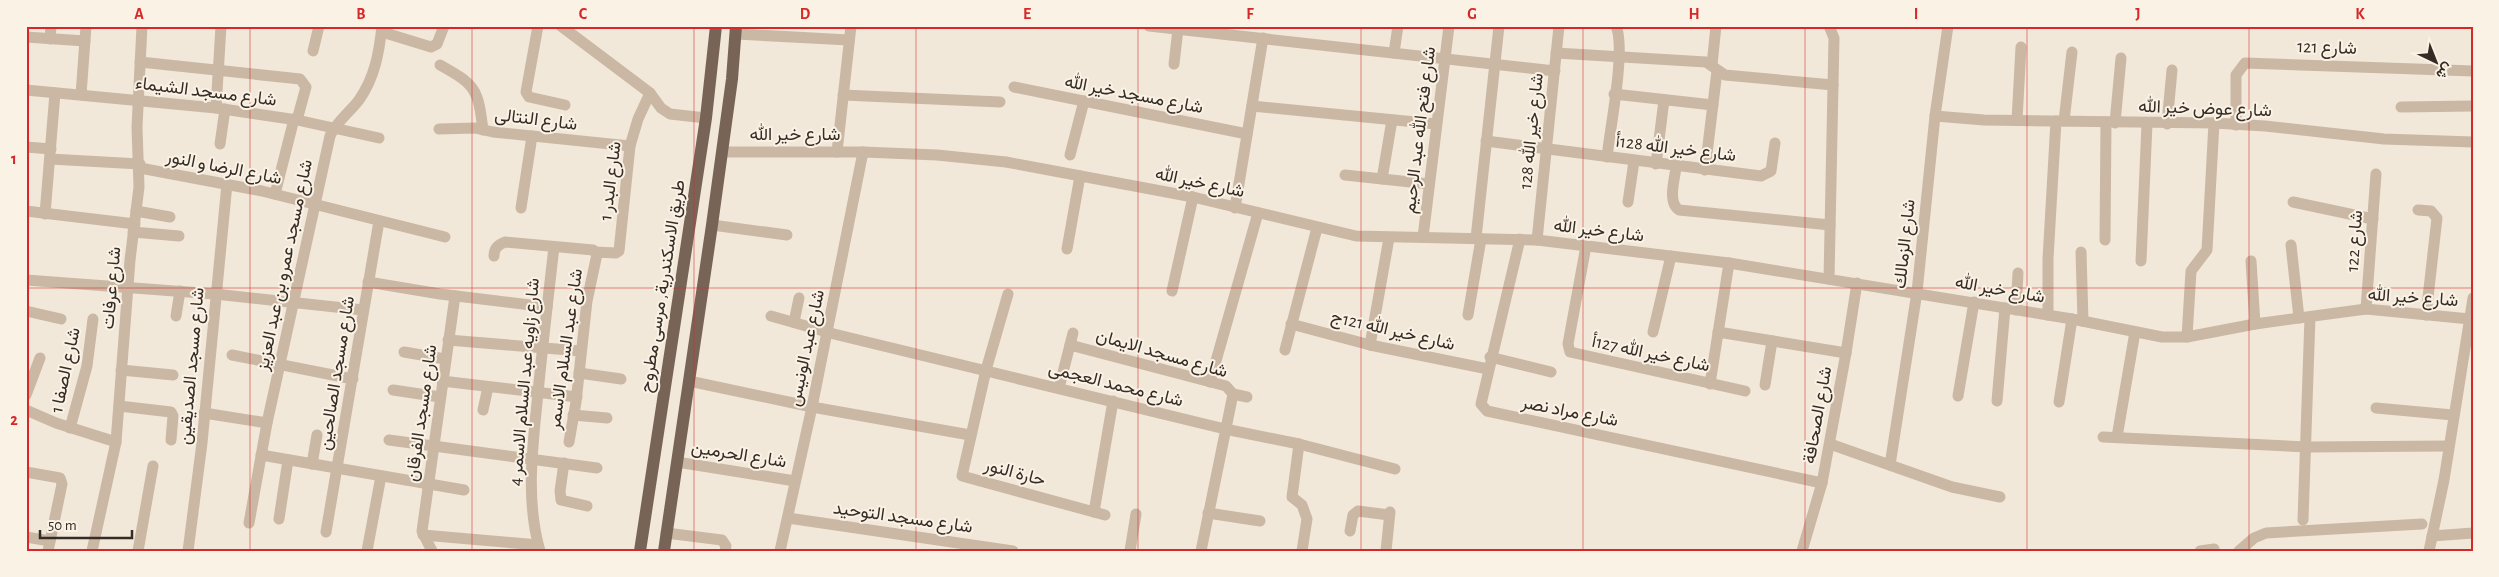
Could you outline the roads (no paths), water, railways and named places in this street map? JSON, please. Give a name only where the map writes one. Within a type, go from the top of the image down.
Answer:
[{"type":"main road","name":"طريق الاسكندرية, مرسى مطروح","points":[[640,551],[706,118],[716,26]]},
{"type":"main road","points":[[664,551],[712,225],[736,30]]},
{"type":"street","points":[[50,40],[51,26]]},
{"type":"street","points":[[80,96],[86,26]]},
{"type":"street","name":"شارع عرفات","points":[[92,551],[116,442],[140,166],[138,101],[142,26]]},
{"type":"street","points":[[220,144],[219,70],[221,26]]},
{"type":"street","points":[[313,51],[319,26]]},
{"type":"street","points":[[382,29],[431,47],[437,44],[444,26]]},
{"type":"street","points":[[538,26],[526,92],[529,97],[565,105]]},
{"type":"street","points":[[561,26],[650,93],[661,108],[670,114],[706,118]]},
{"type":"street","points":[[837,152],[851,26]]},
{"type":"street","points":[[1149,26],[1236,31],[1263,38],[1554,71]]},
{"type":"street","points":[[1394,53],[1398,26]]},
{"type":"street","name":"شارع فتح الله عبد الرحيم","points":[[1423,237],[1449,26]]},
{"type":"street","points":[[1468,315],[1479,238],[1486,141],[1498,26]]},
{"type":"street","name":"شارع خير الله 128","points":[[1537,240],[1559,26]]},
{"type":"street","points":[[1607,157],[1619,57],[1620,39],[1616,26]]},
{"type":"street","points":[[1706,170],[1713,105],[1716,26]]},
{"type":"street","points":[[1829,26],[1834,38],[1829,278]]},
{"type":"street","name":"شارع الزمالك","points":[[1890,465],[1917,292],[1935,116],[1948,26]]},
{"type":"street","name":"شارع مسجد عمرو بن عبد العزيز","points":[[249,523],[267,423],[293,301],[334,128],[360,98],[373,75],[380,51],[382,29]]},
{"type":"street","points":[[1174,64],[1178,29]]},
{"type":"street","points":[[736,30],[799,32],[849,40]]},
{"type":"street","points":[[26,36],[50,40],[85,40]]},
{"type":"street","points":[[1235,208],[1263,38]]},
{"type":"street","points":[[2017,120],[2021,47]]},
{"type":"street","points":[[2048,315],[2048,259],[2060,121],[2072,52]]},
{"type":"street","points":[[1556,53],[1706,62],[1725,75],[1833,85]]},
{"type":"street","points":[[2105,240],[2111,122],[2121,58]]},
{"type":"street","points":[[140,62],[300,79],[306,86],[275,194]]},
{"type":"street","name":"شارع 121","points":[[2236,124],[2236,75],[2245,63],[2473,71]]},
{"type":"street","points":[[440,65],[467,80],[474,89],[480,101],[483,130]]},
{"type":"street","points":[[2167,124],[2172,70]]},
{"type":"street","name":"شارع مسجد خير الله","points":[[1014,88],[1247,134]]},
{"type":"street","name":"شارع مسجد الشيماء","points":[[26,90],[220,108],[296,120],[379,138]]},
{"type":"street","points":[[45,214],[55,93]]},
{"type":"street","name":"شارع البدر 1","points":[[595,252],[616,253],[619,251],[630,146],[638,119],[650,93]]},
{"type":"street","points":[[1614,94],[1713,105]]},
{"type":"street","points":[[843,95],[1000,102]]},
{"type":"street","points":[[1656,164],[1664,100]]},
{"type":"street","points":[[1070,155],[1084,101]]},
{"type":"street","points":[[1252,106],[1436,124]]},
{"type":"street","points":[[2401,107],[2473,106]]},
{"type":"street","name":"شارع عوض خير الله","points":[[1935,116],[2147,124],[2236,124],[2384,139],[2473,142]]},
{"type":"street","points":[[1382,179],[1392,120]]},
{"type":"street","points":[[2141,261],[2147,124]]},
{"type":"street","points":[[2187,337],[2191,271],[2207,250],[2214,124]]},
{"type":"street","name":"شارع النتالى","points":[[439,129],[483,130],[630,146]]},
{"type":"street","points":[[521,208],[532,136]]},
{"type":"street","name":"شارع خير الله 128أ","points":[[1486,141],[1676,167],[1767,175],[1772,168],[1775,143]]},
{"type":"street","name":"شارع الرضا و النور","points":[[26,147],[51,154],[140,166],[275,194],[445,238]]},
{"type":"street","name":"شارع خير الله","points":[[722,152],[863,152],[937,155],[986,160],[1193,197],[1316,228],[1356,236],[1537,240],[1729,263],[1917,292],[2162,337],[2187,337],[2255,324],[2366,309],[2426,315],[2472,308]]},
{"type":"street","name":"شارع عبد الونيس","points":[[780,551],[828,332],[863,152]]},
{"type":"street","points":[[1628,202],[1634,161]]},
{"type":"street","points":[[1676,167],[1673,200],[1674,206],[1679,210],[1830,226]]},
{"type":"street","name":"شارع 122","points":[[2366,309],[2376,174]]},
{"type":"street","points":[[1345,175],[1429,184]]},
{"type":"street","points":[[1067,249],[1080,176]]},
{"type":"street","name":"شارع مسجد الصديقين","points":[[188,551],[227,184]]},
{"type":"street","points":[[1172,291],[1193,197]]},
{"type":"street","points":[[2293,202],[2373,219]]},
{"type":"street","points":[[2418,210],[2431,211],[2437,218],[2426,315]]},
{"type":"street","points":[[26,211],[180,236]]},
{"type":"street","points":[[136,211],[170,218]]},
{"type":"street","points":[[1210,382],[1258,213]]},
{"type":"street","name":"شارع مسجد الصالحين","points":[[326,532],[379,221]]},
{"type":"street","points":[[712,225],[786,235]]},
{"type":"street","points":[[1285,350],[1316,228]]},
{"type":"street","points":[[1370,345],[1389,238]]},
{"type":"street","name":"شارع مراد نصر","points":[[1520,240],[1489,363],[1481,404],[1492,414],[1578,429],[1822,483]]},
{"type":"street","name":"شارع عبد السلام الاسمر","points":[[494,256],[494,251],[499,244],[504,242],[595,252],[597,256],[587,301],[577,397],[569,442]]},
{"type":"street","points":[[2291,244],[2305,317],[2307,447],[2303,520]]},
{"type":"street","name":"شارع زاويه عبد السلام الاسمر 4","points":[[539,548],[532,505],[531,459],[554,246]]},
{"type":"street","name":"شارع خير الله 127أ","points":[[1586,246],[1568,344],[1570,352],[1744,391]]},
{"type":"street","points":[[2059,402],[2077,320],[2081,252]]},
{"type":"street","points":[[1653,332],[1671,256]]},
{"type":"street","points":[[2251,261],[2255,324]]},
{"type":"street","points":[[1710,384],[1729,263]]},
{"type":"street","points":[[1997,401],[2018,273]]},
{"type":"street","points":[[26,280],[215,294],[363,310]]},
{"type":"street","points":[[368,282],[455,296],[547,307]]},
{"type":"street","name":"شارع الصحافة","points":[[1802,551],[1822,483],[1857,283]]},
{"type":"street","points":[[176,316],[180,291]]},
{"type":"street","name":"حارة النور","points":[[1008,294],[970,435],[963,477],[1100,514],[1113,401]]},
{"type":"street","name":"شارع مسجد الفرقان","points":[[423,535],[432,446],[455,296]]},
{"type":"street","points":[[794,322],[799,298]]},
{"type":"street","points":[[1958,396],[1974,302]]},
{"type":"street","points":[[2428,551],[2449,446],[2472,308]]},
{"type":"street","points":[[26,311],[61,319]]},
{"type":"street","name":"شارع محمد العجمى","points":[[771,316],[828,332],[1225,429],[1300,444],[1396,469]]},
{"type":"street","name":"شارع الصفا 1","points":[[70,428],[87,366],[93,319]]},
{"type":"street","name":"شارع خير الله 121ج","points":[[1291,324],[1370,345],[1551,372]]},
{"type":"street","points":[[1718,332],[1846,353]]},
{"type":"street","points":[[2118,437],[2135,332]]},
{"type":"street","points":[[1059,388],[1073,333]]},
{"type":"street","points":[[448,340],[581,351]]},
{"type":"street","points":[[1765,385],[1772,341]]},
{"type":"street","name":"شارع مسجد الايمان","points":[[1070,345],[1226,386],[1233,394],[1201,551]]},
{"type":"street","points":[[404,352],[445,359]]},
{"type":"street","points":[[232,355],[353,379]]},
{"type":"street","points":[[26,395],[40,358]]},
{"type":"street","points":[[121,370],[173,375]]},
{"type":"street","points":[[579,373],[621,379]]},
{"type":"street","points":[[442,381],[577,397]]},
{"type":"street","points":[[689,381],[812,408],[970,435]]},
{"type":"street","points":[[483,410],[488,387]]},
{"type":"street","points":[[393,390],[440,397]]},
{"type":"street","points":[[1233,394],[1247,397]]},
{"type":"street","points":[[119,406],[171,412],[173,416],[171,440]]},
{"type":"street","points":[[2376,408],[2453,415]]},
{"type":"street","points":[[26,410],[70,428],[116,442]]},
{"type":"street","points":[[204,413],[267,423]]},
{"type":"street","points":[[573,415],[607,418]]},
{"type":"street","points":[[312,464],[317,435]]},
{"type":"street","points":[[2103,437],[2307,447],[2449,446]]},
{"type":"street","points":[[389,440],[597,468]]},
{"type":"street","points":[[1300,444],[1292,498],[1302,505],[1306,519],[1302,551]]},
{"type":"street","points":[[1830,444],[1952,487],[2000,496]]},
{"type":"street","points":[[261,455],[464,490]]},
{"type":"street","points":[[279,519],[288,460]]},
{"type":"street","name":"شارع الحرمين","points":[[677,462],[795,481]]},
{"type":"street","points":[[564,463],[560,491],[561,500],[587,506]]},
{"type":"street","points":[[138,551],[153,466]]},
{"type":"street","points":[[26,472],[60,478],[62,484],[49,546],[26,537]]},
{"type":"street","points":[[368,551],[381,476]]},
{"type":"street","points":[[1350,531],[1354,515],[1358,511],[1389,514],[1386,551]]},
{"type":"street","points":[[1208,513],[1260,521]]},
{"type":"street","points":[[1130,551],[1136,514]]},
{"type":"street","name":"شارع مسجد التوحيد","points":[[788,518],[1013,551]]},
{"type":"street","points":[[2239,551],[2254,538],[2266,533],[2422,524]]},
{"type":"street","points":[[666,533],[722,540],[726,546],[725,551]]},
{"type":"street","points":[[2432,536],[2473,533]]},
{"type":"street","points":[[423,535],[539,548]]},
{"type":"street","points":[[423,535],[432,551]]},
{"type":"street","points":[[2200,551],[2214,549]]}]
